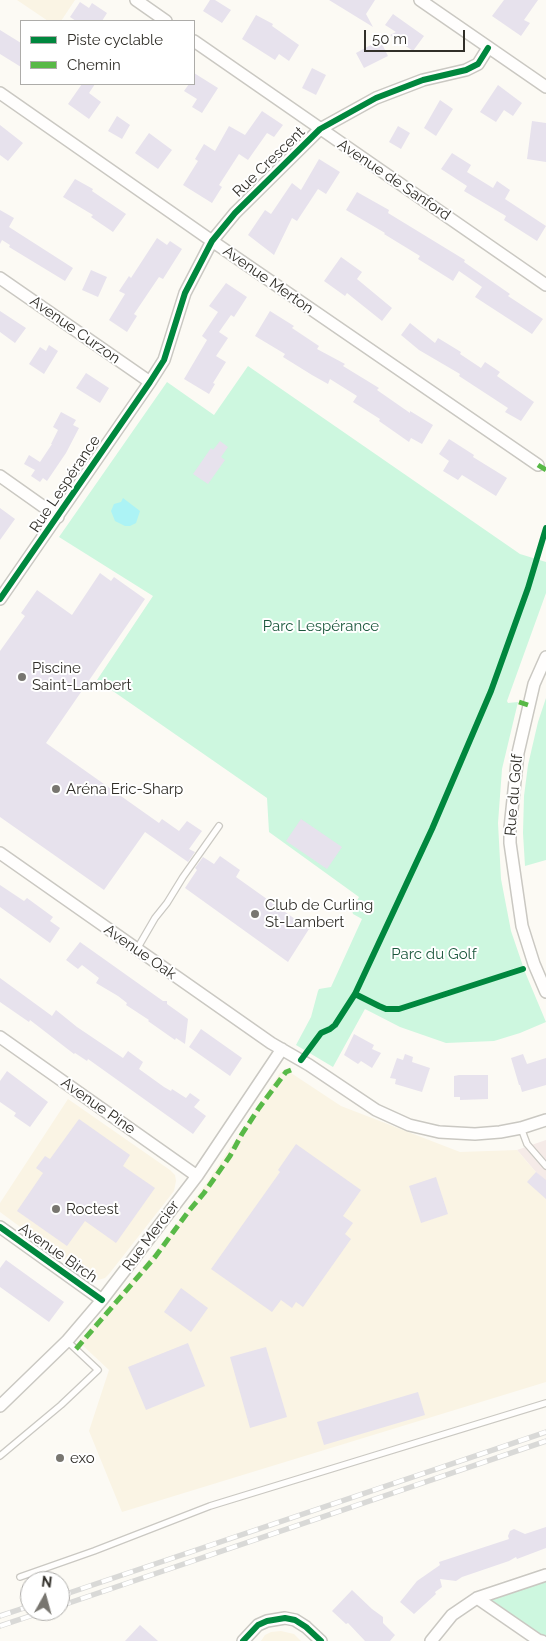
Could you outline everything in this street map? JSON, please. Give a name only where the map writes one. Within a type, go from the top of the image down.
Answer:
[{"type":"street","points":[[136,0],[165,20]]},
{"type":"street","points":[[420,0],[546,87]]},
{"type":"street","name":"Avenue de Sanford","points":[[195,42],[546,285]]},
{"type":"street","name":"Rue Crescent","points":[[150,382],[166,355],[186,293],[212,241],[234,214],[320,129],[376,98],[423,80],[466,70],[478,64],[488,48]]},
{"type":"street","name":"Avenue Merton","points":[[0,92],[212,241],[538,465]]},
{"type":"street","name":"Avenue Curzon","points":[[0,278],[150,382]]},
{"type":"street","name":"Rue Lespérance","points":[[0,599],[150,382]]},
{"type":"street","points":[[0,476],[58,517]]},
{"type":"street","name":"Rue du Golf","points":[[546,657],[534,684],[518,753],[510,828],[510,843],[522,926],[534,964],[546,992]]},
{"type":"street","name":"Avenue Oak","points":[[0,853],[282,1049],[376,1110],[409,1124],[439,1132],[475,1134],[521,1128],[546,1120]]},
{"type":"street","points":[[534,964],[546,960]]},
{"type":"street","name":"Avenue Pine","points":[[0,1037],[197,1176]]},
{"type":"street","name":"Rue Mercier","points":[[0,1406],[67,1340],[102,1300],[197,1176],[282,1049]]},
{"type":"street","name":"Avenue Birch","points":[[0,1227],[102,1300]]},
{"type":"street","points":[[430,1641],[452,1615],[476,1598],[546,1575]]},
{"type":"street","points":[[476,1598],[542,1641]]},
{"type":"street","points":[[243,1641],[258,1626],[267,1621],[285,1618],[295,1620],[306,1627],[321,1641]]},
{"type":"lane","points":[[136,949],[155,918],[219,826]]},
{"type":"lane","points":[[521,1128],[527,1144],[546,1166]]},
{"type":"lane","points":[[0,1456],[98,1370],[67,1340]]},
{"type":"lane","points":[[37,1571],[210,1506],[546,1403]]},
{"type":"shaded area","points":[[17,0],[75,0],[62,20],[47,20]]},
{"type":"shaded area","points":[[285,1069],[341,1106],[460,1152],[517,1150],[546,1184],[546,1382],[122,1512],[89,1431],[109,1370],[79,1342],[160,1246],[208,1181],[280,1073]]},
{"type":"shaded area","points":[[68,1099],[170,1170],[175,1175],[176,1181],[174,1191],[109,1274],[105,1278],[98,1280],[88,1277],[0,1212],[0,1203]]},
{"type":"shaded area","points":[[546,1140],[546,1184],[517,1150]]},
{"type":"shaded area","points":[[281,1631],[294,1634],[301,1641],[261,1641],[265,1635],[271,1632]]},
{"type":"green space","name":"Parc Lespérance","points":[[248,366],[520,554],[546,562],[546,593],[507,701],[508,703],[518,702],[502,769],[498,823],[501,879],[511,931],[525,972],[546,1022],[494,1041],[446,1043],[400,1027],[365,1009],[333,1067],[296,1045],[311,1017],[319,989],[331,987],[362,919],[353,914],[352,910],[359,897],[269,832],[267,798],[97,680],[153,596],[59,537],[167,382],[214,415]]},
{"type":"green space","points":[[546,698],[546,860],[525,866],[523,833],[524,796],[528,765]]},
{"type":"green space","points":[[546,1578],[546,1635],[538,1635],[485,1599]]},
{"type":"water","points":[[123,498],[140,511],[136,523],[130,526],[125,526],[115,521],[111,511],[114,504],[121,502]]},
{"type":"building","points":[[210,0],[215,0],[231,10],[222,23],[203,11]]},
{"type":"building","points":[[329,0],[375,0],[366,14],[373,27]]},
{"type":"building","points":[[504,0],[538,0],[524,20],[530,23],[521,36],[492,16]]},
{"type":"building","points":[[80,2],[89,8],[92,3],[107,13],[103,20],[74,20],[70,17]]},
{"type":"building","points":[[393,14],[424,36],[413,51],[390,35],[396,32],[385,25]]},
{"type":"building","points":[[256,15],[273,24],[272,26],[299,45],[289,61],[279,54],[275,60],[242,39]]},
{"type":"building","points":[[0,30],[20,42],[20,66],[0,54]]},
{"type":"building","points":[[380,40],[388,56],[364,68],[356,53]]},
{"type":"building","points":[[312,68],[326,75],[316,95],[302,88]]},
{"type":"building","points":[[195,74],[218,88],[202,113],[192,107],[197,99],[184,91],[188,85],[195,85]]},
{"type":"building","points":[[81,85],[94,85],[89,93],[101,102],[89,119],[68,104]]},
{"type":"building","points":[[498,85],[522,103],[513,116],[504,110],[496,122],[480,112]]},
{"type":"building","points":[[440,100],[453,109],[436,136],[424,128]]},
{"type":"building","points":[[262,111],[283,125],[274,137],[267,133],[248,160],[239,154],[219,185],[222,187],[212,203],[183,185],[198,161],[195,159],[204,144],[215,151],[229,126],[245,135]]},
{"type":"building","points":[[117,116],[130,125],[122,139],[108,131]]},
{"type":"building","points":[[532,121],[546,123],[546,162],[527,159]]},
{"type":"building","points":[[0,125],[23,143],[8,161],[0,155]]},
{"type":"building","points":[[398,126],[410,133],[401,149],[389,142]]},
{"type":"building","points":[[149,133],[172,150],[158,169],[135,153]]},
{"type":"building","points":[[452,153],[471,165],[467,172],[493,188],[497,181],[510,190],[505,199],[546,226],[537,241],[504,220],[506,216],[464,191],[467,186],[441,169]]},
{"type":"building","points":[[319,159],[340,172],[326,194],[318,189],[297,221],[292,218],[274,255],[248,235],[265,210],[271,214],[292,183],[301,190]]},
{"type":"building","points":[[75,179],[93,189],[92,191],[126,214],[113,232],[91,217],[93,215],[63,197]]},
{"type":"building","points":[[357,192],[389,210],[388,213],[465,260],[464,262],[510,294],[508,296],[543,319],[532,334],[475,297],[482,287],[459,271],[453,281],[418,259],[420,256],[346,210]]},
{"type":"building","points":[[0,210],[14,218],[9,227],[73,268],[65,281],[9,247],[10,245],[2,240],[0,244]]},
{"type":"building","points":[[157,238],[167,245],[170,241],[182,249],[163,279],[159,277],[134,314],[137,316],[127,332],[109,320],[125,294],[119,291],[129,276],[131,278]]},
{"type":"building","points":[[341,257],[362,272],[357,279],[392,308],[382,321],[347,293],[345,296],[324,281]]},
{"type":"building","points":[[91,270],[107,277],[98,297],[82,290]]},
{"type":"building","points":[[226,283],[247,297],[234,317],[231,315],[219,332],[228,338],[216,356],[226,362],[213,383],[215,384],[209,394],[184,379],[207,340],[202,336],[218,312],[209,306]]},
{"type":"building","points":[[0,311],[26,328],[15,343],[0,332]]},
{"type":"building","points":[[270,311],[294,326],[292,328],[319,346],[317,349],[345,364],[343,366],[379,388],[377,390],[410,413],[410,411],[433,425],[422,444],[411,438],[409,442],[379,421],[380,419],[353,402],[357,396],[330,379],[328,384],[312,375],[283,357],[285,354],[255,336]]},
{"type":"building","points":[[410,323],[435,343],[438,338],[461,352],[460,354],[481,368],[485,362],[500,372],[497,376],[534,402],[521,421],[505,412],[508,408],[459,376],[460,374],[419,350],[401,335]]},
{"type":"building","points":[[49,345],[58,351],[44,374],[29,364],[40,347],[46,351]]},
{"type":"building","points":[[86,373],[109,388],[100,403],[76,388]]},
{"type":"building","points":[[61,412],[76,420],[73,425],[79,428],[66,453],[47,481],[43,478],[40,482],[31,476],[35,470],[24,464],[29,455],[40,462],[52,444],[58,430],[53,427]]},
{"type":"building","points":[[449,439],[474,455],[473,457],[507,478],[496,496],[462,475],[458,480],[443,471],[449,461],[439,454]]},
{"type":"building","points":[[220,441],[228,447],[221,457],[225,460],[208,484],[193,474],[211,448],[213,450]]},
{"type":"building","points":[[0,508],[15,519],[0,540]]},
{"type":"building","points":[[100,573],[111,581],[114,577],[145,599],[46,743],[159,823],[162,819],[179,831],[187,821],[202,831],[189,849],[195,852],[188,862],[145,832],[104,890],[0,817],[0,651],[25,616],[21,613],[37,590],[72,615]]},
{"type":"building","points":[[301,819],[342,847],[327,869],[286,841]]},
{"type":"building","name":"Club de Curling St-Lambert","points":[[220,856],[240,870],[236,877],[309,929],[288,962],[185,888],[203,857],[214,864]]},
{"type":"building","points":[[0,885],[24,901],[27,898],[53,917],[50,921],[60,928],[50,943],[0,907]]},
{"type":"building","points":[[80,942],[163,1001],[167,1001],[167,1004],[188,1019],[185,1044],[176,1038],[175,1040],[126,1005],[127,1003],[118,996],[96,983],[99,978],[82,965],[78,969],[66,960]]},
{"type":"building","points":[[0,978],[52,1016],[56,1010],[77,1027],[123,1058],[128,1051],[143,1062],[139,1069],[164,1087],[171,1091],[172,1089],[186,1098],[190,1093],[200,1100],[194,1107],[206,1116],[193,1134],[88,1059],[87,1061],[74,1054],[30,1020],[29,1022],[0,1002]]},
{"type":"building","points":[[201,1029],[242,1058],[230,1076],[189,1047]]},
{"type":"building","points":[[354,1034],[374,1045],[372,1049],[381,1053],[372,1068],[361,1061],[358,1064],[344,1055]]},
{"type":"building","points":[[405,1054],[413,1057],[412,1062],[430,1068],[422,1092],[395,1084],[396,1079],[390,1078],[397,1058],[403,1060]]},
{"type":"building","points":[[523,1054],[527,1064],[546,1058],[546,1085],[522,1092],[511,1058]]},
{"type":"building","points":[[7,1071],[48,1102],[30,1127],[14,1116],[16,1113],[0,1102],[0,1081]]},
{"type":"building","points":[[488,1075],[488,1099],[460,1100],[460,1097],[454,1097],[454,1076]]},
{"type":"building","points":[[79,1119],[130,1155],[123,1166],[155,1188],[116,1243],[85,1221],[67,1246],[17,1211],[43,1173],[36,1168],[45,1156],[50,1159]]},
{"type":"building","points":[[296,1144],[361,1190],[343,1216],[353,1223],[345,1234],[351,1239],[303,1307],[296,1302],[292,1308],[281,1300],[272,1312],[211,1269],[280,1172],[278,1170]]},
{"type":"building","points":[[536,1172],[546,1180],[546,1199],[527,1182]]},
{"type":"building","points":[[436,1177],[448,1214],[421,1223],[409,1186]]},
{"type":"building","points":[[6,1260],[64,1302],[49,1322],[0,1287],[0,1268]]},
{"type":"building","points":[[181,1288],[208,1308],[191,1332],[164,1312]]},
{"type":"building","points":[[188,1343],[205,1386],[146,1410],[128,1367]]},
{"type":"building","points":[[266,1347],[287,1417],[250,1428],[230,1357]]},
{"type":"building","points":[[418,1392],[425,1415],[324,1445],[317,1422]]},
{"type":"building","points":[[546,1527],[546,1548],[517,1559],[516,1557],[456,1581],[440,1579],[442,1587],[414,1614],[400,1602],[417,1581],[440,1565],[439,1562],[509,1539],[510,1531],[514,1529],[525,1534]]},
{"type":"building","points":[[352,1590],[383,1617],[383,1623],[395,1635],[390,1641],[365,1641],[348,1623],[346,1624],[332,1611]]},
{"type":"building","points":[[140,1625],[158,1641],[125,1641]]},
{"type":"railway","points":[[70,1593],[546,1432]]},
{"type":"railway","points":[[70,1603],[546,1441]]},
{"type":"railway","points":[[0,1616],[20,1609]]},
{"type":"railway","points":[[0,1626],[20,1619]]},
{"type":"marked path","points":[[538,465],[546,470]]},
{"type":"marked path","points":[[519,702],[528,705]]},
{"type":"marked path","points":[[76,1349],[155,1257],[230,1156],[259,1108],[286,1072],[291,1070]]},
{"type":"cycle path","points":[[0,599],[164,360],[185,293],[212,241],[235,213],[320,129],[376,98],[423,80],[466,70],[478,64],[488,48]]},
{"type":"cycle path","points":[[301,1060],[321,1033],[335,1025],[355,994],[432,829],[491,691],[528,588],[546,528]]},
{"type":"cycle path","points":[[355,994],[386,1009],[399,1009],[523,969]]},
{"type":"cycle path","points":[[0,1227],[102,1300]]},
{"type":"cycle path","points":[[243,1641],[258,1625],[267,1621],[285,1618],[295,1620],[306,1627],[321,1641]]},
{"type":"place","name":"Piscine Saint-Lambert","points":[[22,677]]},
{"type":"place","name":"Aréna Eric-Sharp","points":[[56,789]]},
{"type":"place","name":"Club de Curling St-Lambert","points":[[255,914]]},
{"type":"place","name":"Roctest","points":[[56,1209]]},
{"type":"place","name":"exo","points":[[60,1458]]},
{"type":"park label","name":"Parc du Golf","points":[[434,954]]}]
